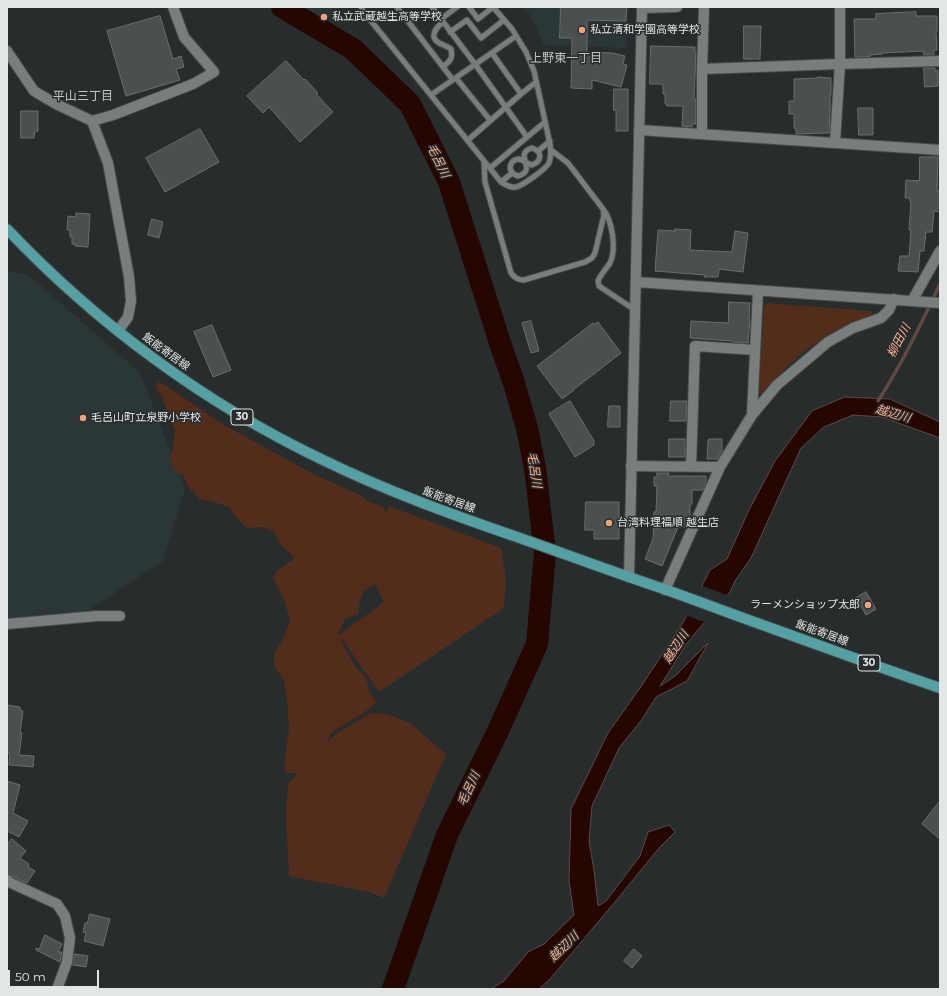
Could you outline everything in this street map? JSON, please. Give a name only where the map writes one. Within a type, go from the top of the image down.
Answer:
[{"type":"main road","name":"飯能寄居線","points":[[7,229],[88,306],[159,362],[239,415],[287,442],[351,474],[390,490],[518,537],[940,688]]},
{"type":"street","points":[[7,51],[34,91],[56,104],[92,121],[113,115],[193,84],[214,72],[184,37],[173,7]]},
{"type":"street","points":[[629,577],[642,8],[677,7]]},
{"type":"street","points":[[702,134],[704,7]]},
{"type":"street","points":[[835,142],[840,64],[840,7]]},
{"type":"street","points":[[702,69],[940,61]]},
{"type":"street","points":[[92,121],[108,163],[129,277],[131,302],[128,317],[118,331]]},
{"type":"street","points":[[639,130],[940,150]]},
{"type":"street","points":[[915,301],[940,251]]},
{"type":"street","points":[[636,282],[940,303]]},
{"type":"street","points":[[752,414],[758,291]]},
{"type":"street","points":[[665,590],[720,467],[752,414],[777,385],[828,342],[853,328],[881,318],[889,310],[894,299]]},
{"type":"street","points":[[691,466],[695,346],[755,350]]},
{"type":"street","points":[[631,466],[720,467]]},
{"type":"street","points":[[7,624],[97,616],[120,616]]},
{"type":"street","points":[[7,880],[56,904],[65,916],[70,938],[67,962],[57,989]]},
{"type":"lane","points":[[361,7],[501,182],[515,187],[521,185],[540,172],[549,163],[551,150],[550,141],[534,71],[526,52],[512,29],[493,7],[478,19],[469,7]]},
{"type":"lane","points":[[397,7],[443,67],[490,120]]},
{"type":"lane","points":[[432,7],[527,137]]},
{"type":"lane","points":[[443,67],[450,61],[452,54],[451,49],[445,44],[438,42],[434,33],[436,27],[442,20],[457,7]]},
{"type":"lane","points":[[450,32],[467,20],[481,38],[504,20]]},
{"type":"lane","points":[[431,95],[516,36]]},
{"type":"lane","points":[[492,53],[521,94]]},
{"type":"lane","points":[[468,140],[536,82]]},
{"type":"lane","points":[[490,168],[546,122]]},
{"type":"lane","points":[[538,151],[550,141]]},
{"type":"lane","points":[[525,162],[519,159],[515,160],[510,166],[512,173],[518,176],[524,174],[527,168],[525,162],[523,155],[527,150],[532,148],[538,151],[540,156],[537,162],[532,165],[525,162]]},
{"type":"lane","points":[[551,150],[568,163],[603,208],[611,225],[613,245],[612,256],[598,281],[599,286],[635,310]]},
{"type":"lane","points":[[484,161],[485,182],[511,273],[519,280],[524,280],[585,262],[592,258],[595,253],[604,215],[603,208]]},
{"type":"lane","points":[[501,182],[512,173]]},
{"type":"shaded area","name":"私立武蔵越生高等学校","points":[[302,7],[339,7],[325,22]]},
{"type":"shaded area","name":"私立清和学園高等学校","points":[[522,7],[627,7],[626,48],[544,45],[530,15]]},
{"type":"shaded area","name":"毛呂山町立泉野小学校","points":[[7,271],[29,275],[140,373],[185,488],[163,561],[88,611],[7,618]]},
{"type":"shaded area","points":[[768,303],[872,311],[873,315],[852,322],[803,352],[782,372],[764,394],[759,393],[764,306]]},
{"type":"shaded area","points":[[158,382],[165,385],[224,425],[317,476],[360,495],[369,502],[380,505],[387,512],[389,506],[501,548],[506,578],[504,608],[379,692],[340,636],[344,647],[356,667],[366,678],[370,693],[377,702],[365,712],[332,732],[326,743],[336,734],[371,713],[387,714],[410,723],[446,754],[384,898],[369,892],[289,876],[286,815],[288,784],[298,773],[285,773],[285,756],[289,728],[287,700],[284,681],[274,665],[274,652],[283,639],[290,621],[285,602],[273,578],[278,570],[295,558],[282,546],[274,532],[263,527],[246,528],[229,507],[200,499],[187,486],[184,476],[173,470],[170,458],[175,431],[161,395],[155,387]],"holes":[[[376,583],[384,602],[339,635],[345,619],[358,614],[364,591]]]},
{"type":"water","name":"越辺川","points":[[845,397],[890,399],[940,422],[940,438],[882,417],[853,415],[824,427],[801,448],[751,558],[735,581],[730,592],[687,643],[660,686],[675,676],[708,643],[687,681],[656,697],[643,718],[619,748],[592,806],[589,841],[598,906],[606,901],[640,856],[648,832],[669,825],[675,832],[659,848],[550,979],[539,989],[491,989],[504,981],[528,952],[544,944],[574,915],[569,881],[571,809],[608,733],[684,621],[710,570],[727,559],[748,512],[775,461],[812,411]]},
{"type":"pier","points":[[700,585],[730,596],[707,623],[685,615]]},
{"type":"building","points":[[561,7],[627,7],[626,21],[587,20],[587,52],[612,53],[625,56],[623,64],[627,65],[621,87],[592,80],[592,89],[571,88],[572,38],[560,38]]},
{"type":"building","points":[[916,12],[916,16],[937,16],[937,50],[934,50],[934,55],[924,55],[923,51],[882,53],[870,55],[870,57],[855,57],[854,19],[876,19],[876,14]]},
{"type":"building","points":[[160,16],[173,59],[181,56],[184,67],[176,69],[180,80],[126,96],[107,31]]},
{"type":"building","points":[[744,26],[761,26],[760,59],[744,59]]},
{"type":"building","points":[[651,46],[695,47],[694,99],[696,99],[696,124],[692,124],[692,127],[682,126],[683,106],[667,106],[667,104],[665,104],[663,84],[650,84]]},
{"type":"building","points":[[286,61],[318,93],[316,94],[333,112],[300,142],[269,107],[263,113],[247,96]]},
{"type":"building","points":[[924,68],[935,68],[935,71],[938,70],[938,86],[925,87]]},
{"type":"building","points":[[818,77],[831,78],[829,133],[796,134],[796,129],[794,128],[794,114],[789,114],[789,101],[794,101],[794,79]]},
{"type":"building","points":[[614,89],[628,89],[628,131],[616,131]]},
{"type":"building","points":[[858,108],[873,108],[873,135],[859,135]]},
{"type":"building","points":[[21,111],[38,111],[38,131],[35,131],[34,138],[21,138]]},
{"type":"building","points":[[200,129],[219,162],[165,192],[146,158]]},
{"type":"building","points":[[920,157],[938,157],[937,191],[940,191],[940,212],[934,211],[932,232],[926,232],[924,251],[920,251],[918,272],[898,271],[900,256],[909,256],[911,202],[910,198],[905,198],[906,180],[919,181]]},
{"type":"building","points":[[76,213],[90,214],[88,247],[75,246],[75,244],[72,244],[70,230],[67,230],[68,216],[76,217]]},
{"type":"building","points":[[152,219],[163,222],[159,238],[148,235]]},
{"type":"building","points":[[675,229],[691,230],[690,250],[732,252],[735,231],[748,233],[743,272],[719,269],[718,277],[704,277],[705,275],[655,271],[658,230],[675,231]]},
{"type":"building","points":[[729,302],[750,303],[748,343],[690,338],[691,321],[728,323]]},
{"type":"building","points":[[531,321],[539,351],[531,353],[522,323]]},
{"type":"building","points":[[598,322],[621,353],[562,399],[537,366],[593,323],[595,324]]},
{"type":"building","points":[[212,325],[231,370],[213,377],[194,332]]},
{"type":"building","points":[[570,401],[594,441],[594,445],[575,457],[549,414]]},
{"type":"building","points":[[671,401],[687,401],[686,421],[670,421]]},
{"type":"building","points":[[609,406],[620,406],[620,427],[608,427]]},
{"type":"building","points":[[669,439],[685,439],[685,457],[669,457]]},
{"type":"building","points":[[709,439],[722,439],[722,451],[717,459],[707,459]]},
{"type":"building","points":[[657,473],[669,473],[668,476],[706,476],[706,483],[703,490],[692,490],[690,518],[686,527],[678,527],[662,566],[645,559],[653,539],[657,486],[654,486],[654,477],[657,477]]},
{"type":"building","points":[[586,502],[619,502],[619,539],[594,539],[594,530],[585,530]]},
{"type":"building","points":[[866,592],[876,609],[866,615],[856,598]]},
{"type":"building","points":[[7,705],[20,707],[20,710],[23,711],[19,755],[34,756],[33,767],[9,765],[10,753],[7,753]]},
{"type":"building","points":[[7,781],[20,785],[13,813],[28,821],[19,837],[7,831]]},
{"type":"building","points":[[940,801],[940,839],[922,824]]},
{"type":"building","points":[[12,839],[26,851],[20,858],[29,864],[28,867],[35,871],[27,883],[7,874],[7,845]]},
{"type":"building","points":[[90,914],[110,919],[103,946],[84,941],[86,933],[83,932],[85,923],[87,923]]},
{"type":"building","points":[[45,935],[62,944],[58,952],[62,952],[60,962],[36,950],[36,948],[39,949]]},
{"type":"building","points":[[634,949],[642,956],[632,968],[624,961]]},
{"type":"building","points":[[75,954],[88,956],[86,967],[73,965]]},
{"type":"waterway","name":"毛呂川","points":[[282,7],[353,49],[410,104],[449,182],[514,383],[527,428],[535,468],[545,553],[537,644],[498,731],[447,835],[393,989]]},
{"type":"waterway","name":"柳田川","points":[[878,401],[903,358],[940,284]]},
{"type":"place","name":"私立武蔵越生高等学校","points":[[324,17]]},
{"type":"place","name":"私立清和学園高等学校","points":[[582,30]]},
{"type":"place","name":"毛呂山町立泉野小学校","points":[[83,418]]},
{"type":"place","name":"台湾料理福順 越生店","points":[[609,523]]},
{"type":"place","name":"ラーメンショップ太郎","points":[[868,605]]},
{"type":"district","name":"上野東一丁目","points":[[566,58]]},
{"type":"district","name":"平山三丁目","points":[[83,96]]}]
